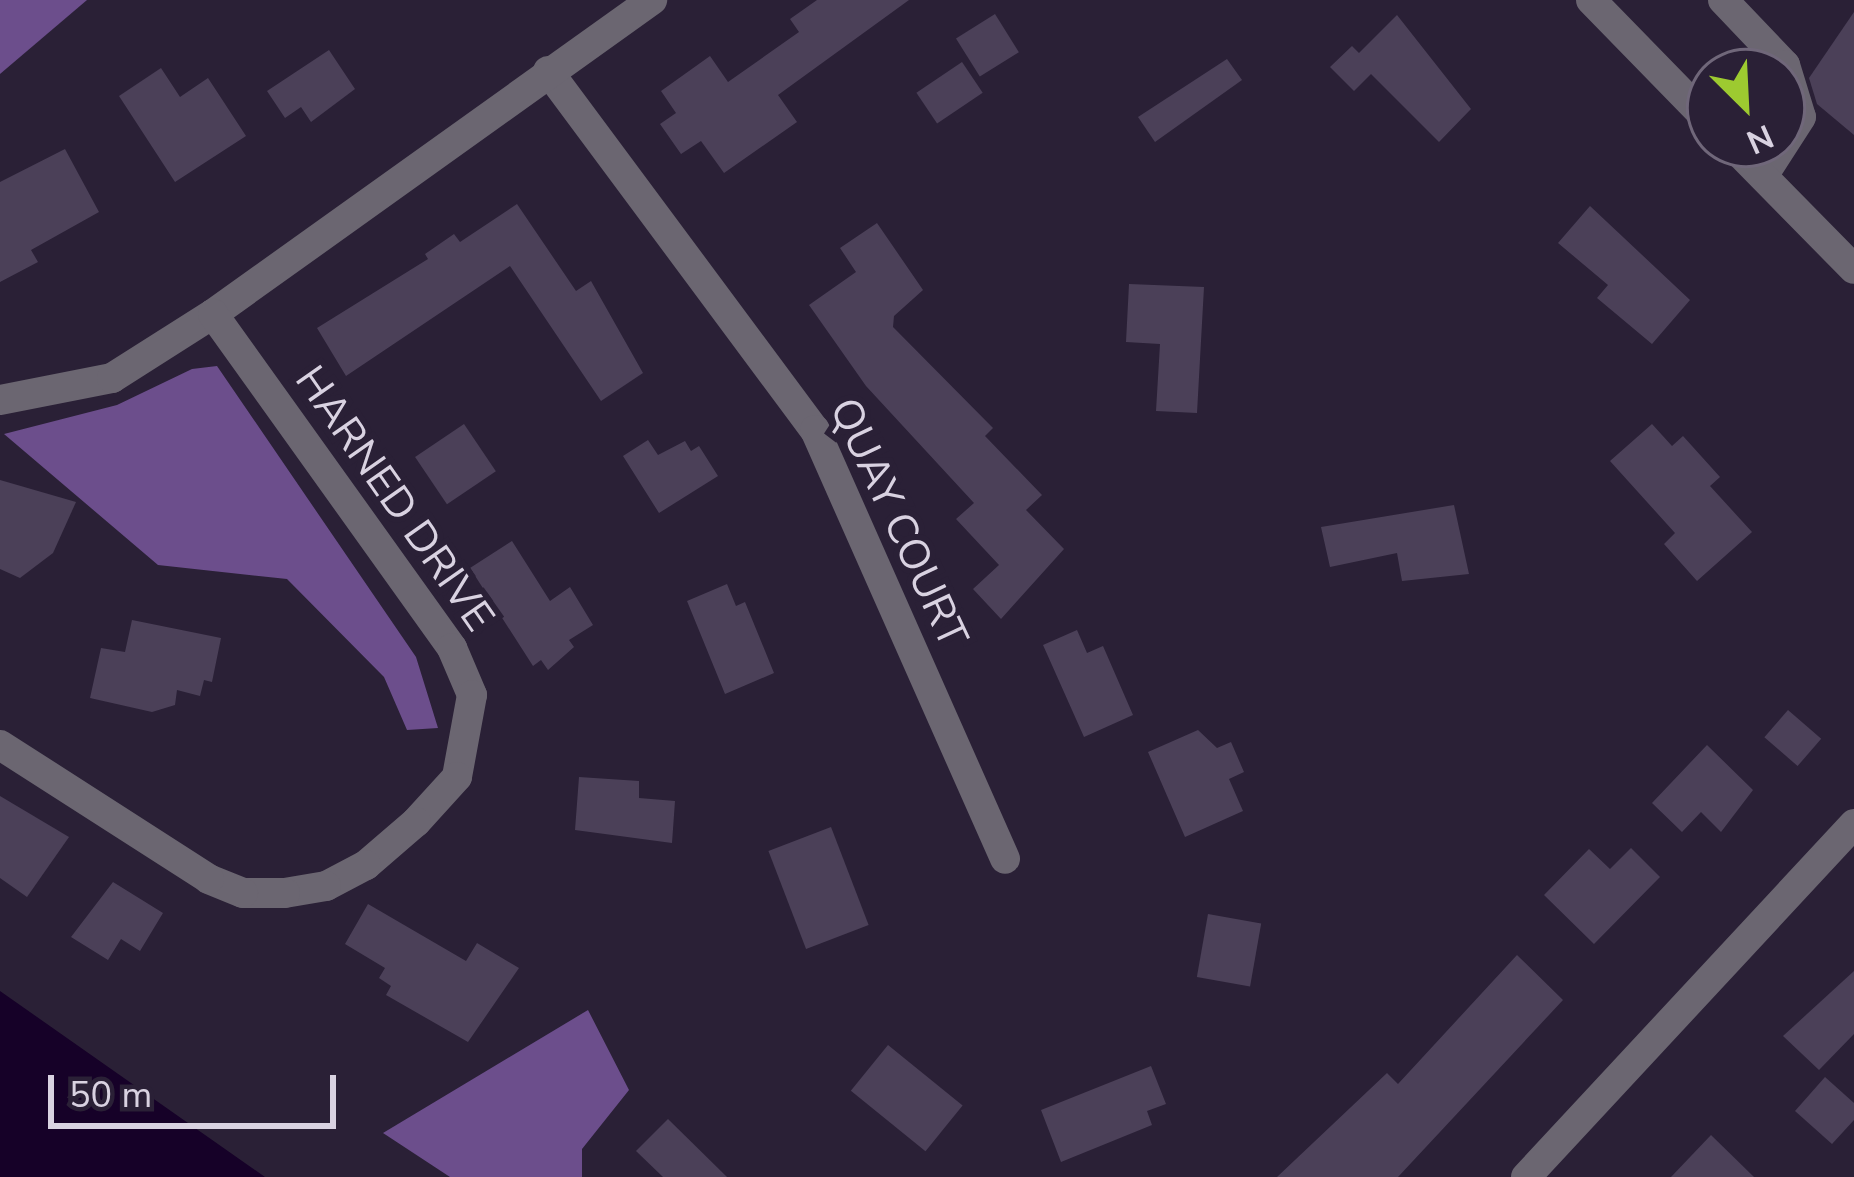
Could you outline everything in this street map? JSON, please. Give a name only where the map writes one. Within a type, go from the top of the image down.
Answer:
[{"type":"street","points":[[0,400],[112,378],[213,314],[652,0]]},
{"type":"street","points":[[1592,0],[1686,97]]},
{"type":"street","points":[[1723,0],[1785,64],[1801,117],[1762,176]]},
{"type":"street","name":"QUAY COURT","points":[[548,71],[815,430],[1005,859]]},
{"type":"street","points":[[1754,168],[1854,269]]},
{"type":"street","name":"HARNED DRIVE","points":[[0,745],[244,893],[326,886],[365,865],[457,777],[472,694],[452,647],[213,314]]},
{"type":"street","points":[[1526,1177],[1854,824]]},
{"type":"shaded area","points":[[0,0],[87,0],[0,74]]},
{"type":"shaded area","points":[[217,366],[416,657],[438,728],[407,730],[384,677],[287,579],[158,565],[4,434],[117,405],[192,369]]},
{"type":"shaded area","points":[[0,991],[265,1177],[0,1177]]},
{"type":"shaded area","points":[[588,1010],[629,1090],[582,1149],[582,1177],[450,1177],[383,1133]]},
{"type":"building","points":[[817,0],[909,0],[778,95],[797,122],[724,173],[701,141],[681,154],[660,124],[676,113],[661,91],[710,56],[728,82],[799,32],[790,19]]},
{"type":"building","points":[[1854,12],[1854,135],[1817,104],[1809,78]]},
{"type":"building","points":[[995,14],[1019,52],[980,77],[956,38]]},
{"type":"building","points":[[1397,15],[1471,109],[1439,142],[1371,74],[1354,91],[1330,67],[1352,46],[1359,53]]},
{"type":"building","points":[[329,50],[355,89],[311,122],[301,107],[285,118],[267,91]]},
{"type":"building","points":[[1227,59],[1242,80],[1155,142],[1138,117]]},
{"type":"building","points":[[962,62],[983,93],[937,123],[916,93]]},
{"type":"building","points":[[161,68],[180,97],[208,78],[246,136],[175,182],[119,96]]},
{"type":"building","points":[[65,149],[99,212],[31,250],[38,262],[0,282],[0,182]]},
{"type":"building","points":[[517,204],[576,291],[591,281],[643,373],[601,401],[510,266],[346,376],[317,328],[428,259],[425,254],[454,234],[460,242]]},
{"type":"building","points":[[1590,206],[1690,300],[1652,344],[1597,298],[1608,285],[1558,243]]},
{"type":"building","points":[[877,223],[923,290],[894,316],[893,327],[993,428],[985,436],[1042,495],[1026,510],[1064,549],[1001,619],[973,589],[999,565],[956,519],[974,503],[866,386],[809,305],[856,272],[840,248]]},
{"type":"building","points":[[1129,284],[1204,287],[1197,413],[1156,411],[1160,344],[1126,342]]},
{"type":"building","points":[[464,424],[496,471],[447,504],[415,457]]},
{"type":"building","points":[[1652,424],[1672,446],[1683,436],[1720,477],[1710,486],[1752,532],[1697,581],[1664,544],[1675,533],[1610,461]]},
{"type":"building","points":[[648,440],[658,455],[685,441],[691,451],[699,446],[718,476],[659,513],[623,456]]},
{"type":"building","points":[[0,480],[76,502],[53,553],[20,578],[0,569]]},
{"type":"building","points":[[1454,505],[1469,574],[1402,581],[1397,553],[1330,567],[1321,527]]},
{"type":"building","points":[[512,541],[550,601],[570,587],[593,625],[569,640],[574,647],[548,670],[541,660],[533,666],[470,568]]},
{"type":"building","points":[[727,584],[736,606],[745,602],[774,673],[725,694],[687,601]]},
{"type":"building","points":[[132,620],[221,638],[212,682],[204,680],[200,696],[177,690],[175,705],[152,712],[90,698],[101,648],[125,652]]},
{"type":"building","points":[[1077,630],[1087,653],[1103,646],[1133,715],[1084,737],[1043,645]]},
{"type":"building","points":[[1788,710],[1821,739],[1798,766],[1764,737]]},
{"type":"building","points":[[1198,730],[1217,748],[1231,742],[1244,772],[1229,779],[1243,811],[1185,837],[1148,752]]},
{"type":"building","points":[[1707,745],[1753,790],[1721,832],[1701,812],[1682,832],[1652,803]]},
{"type":"building","points":[[579,777],[639,781],[639,798],[675,801],[672,843],[575,830]]},
{"type":"building","points":[[0,796],[69,837],[27,897],[0,878]]},
{"type":"building","points":[[831,827],[869,925],[806,949],[768,851]]},
{"type":"building","points":[[1631,848],[1660,877],[1594,944],[1544,895],[1589,849],[1610,869]]},
{"type":"building","points":[[113,882],[163,913],[140,951],[121,939],[108,960],[71,937]]},
{"type":"building","points":[[368,904],[466,961],[477,943],[519,968],[468,1042],[386,995],[391,986],[379,978],[385,968],[345,944]]},
{"type":"building","points":[[1208,914],[1261,923],[1250,986],[1197,977]]},
{"type":"building","points":[[1517,955],[1563,1000],[1398,1177],[1277,1177],[1387,1073],[1398,1084]]},
{"type":"building","points":[[1854,971],[1854,1034],[1819,1070],[1783,1036]]},
{"type":"building","points":[[888,1045],[963,1105],[925,1151],[851,1091]]},
{"type":"building","points":[[1151,1066],[1166,1104],[1147,1111],[1152,1125],[1061,1162],[1041,1110]]},
{"type":"building","points":[[1825,1077],[1854,1103],[1854,1120],[1832,1144],[1795,1111]]},
{"type":"building","points":[[668,1119],[727,1177],[663,1177],[636,1151]]},
{"type":"building","points":[[1711,1135],[1754,1177],[1671,1177]]}]
